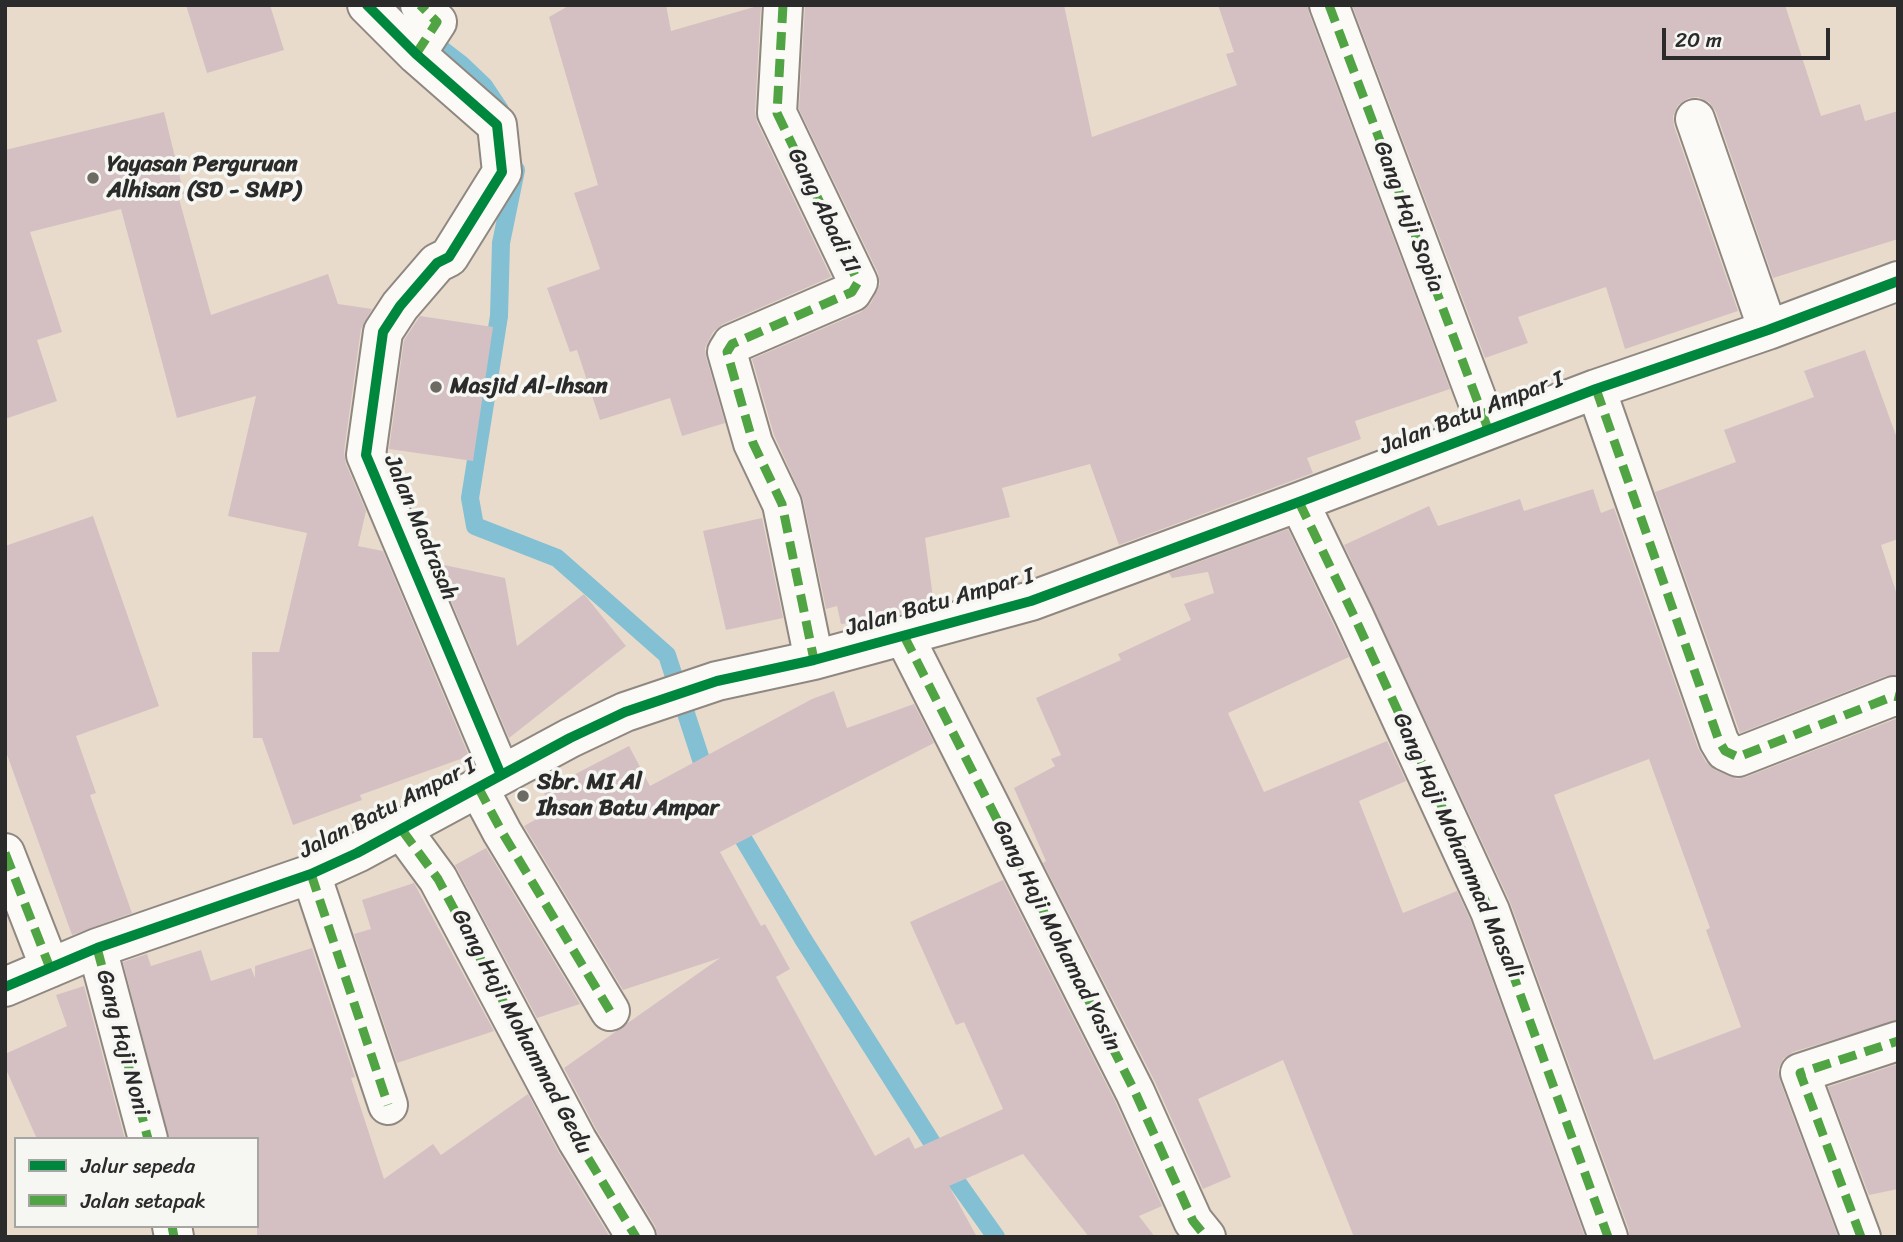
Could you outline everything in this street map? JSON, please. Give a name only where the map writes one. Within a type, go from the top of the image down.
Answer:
[{"type":"street","name":"Jalan Madrasah","points":[[368,5],[422,33],[497,125],[502,172],[449,257],[437,263],[400,306],[383,332],[366,456],[490,781],[502,832],[610,1011]]},
{"type":"street","name":"Gang Abadi II","points":[[783,5],[777,113],[858,282],[852,292],[732,344],[727,352],[753,443],[782,504],[814,660]]},
{"type":"street","name":"Gang Haji Sopia","points":[[1329,5],[1489,429]]},
{"type":"street","points":[[1695,119],[1768,330]]},
{"type":"street","name":"Jalan Batu Ampar I","points":[[5,987],[97,948],[311,874],[402,830],[570,738],[625,712],[717,681],[814,660],[1031,601],[1596,388],[1768,330],[1898,281]]},
{"type":"street","points":[[1596,388],[1719,741],[1726,751],[1738,757],[1894,696],[1898,697]]},
{"type":"street","name":"Gang Haji Mohammad Masali","points":[[1299,502],[1490,911],[1608,1237]]},
{"type":"street","name":"Gang Haji Mohamad Yasin","points":[[904,636],[1135,1092],[1193,1221],[1206,1237]]},
{"type":"street","name":"Gang Haji Mohammad Gedu","points":[[402,830],[439,879],[577,1140],[636,1237]]},
{"type":"street","points":[[5,853],[50,968]]},
{"type":"street","points":[[311,874],[388,1105]]},
{"type":"street","name":"Gang Haji Noni","points":[[97,948],[147,1137]]},
{"type":"street","points":[[1861,1237],[1800,1073],[1898,1041]]},
{"type":"building","points":[[186,5],[270,5],[284,50],[207,73]]},
{"type":"building","points":[[570,5],[666,5],[671,31],[761,5],[755,112],[757,122],[831,277],[723,324],[713,332],[705,348],[706,357],[725,423],[682,436],[670,398],[600,420],[577,350],[570,352],[547,288],[600,269],[574,193],[598,185],[549,17]]},
{"type":"building","points":[[805,5],[1064,5],[1092,137],[1237,85],[1226,54],[1234,52],[1218,5],[1308,5],[1450,389],[1355,421],[1361,439],[1307,458],[1313,473],[1119,545],[1090,464],[1002,488],[1010,517],[925,538],[934,605],[885,618],[841,624],[837,606],[826,609],[803,499],[774,435],[752,359],[861,312],[871,303],[880,284],[878,273],[799,109]]},
{"type":"building","points":[[1352,5],[1785,5],[1821,116],[1860,104],[1865,121],[1898,111],[1898,239],[1773,278],[1716,112],[1709,102],[1698,97],[1689,98],[1678,105],[1673,116],[1674,126],[1738,311],[1625,349],[1606,287],[1518,317],[1528,343],[1485,358]]},
{"type":"building","points":[[164,112],[184,194],[178,195],[211,315],[328,274],[338,304],[372,309],[361,329],[344,452],[346,464],[366,511],[358,546],[383,551],[469,756],[360,795],[362,800],[293,825],[262,738],[253,738],[252,652],[279,652],[307,533],[228,516],[256,396],[177,418],[121,209],[30,232],[62,332],[37,340],[57,401],[5,419],[5,150]]},
{"type":"building","name":"Masjid Al-Ihsan","points":[[420,316],[493,327],[473,461],[389,449],[404,340]]},
{"type":"building","points":[[1865,350],[1898,441],[1898,539],[1881,545],[1898,598],[1898,675],[1886,676],[1740,733],[1655,492],[1736,462],[1724,430],[1814,397],[1804,371]]},
{"type":"building","points":[[1593,489],[1601,513],[1614,508],[1698,748],[1706,762],[1715,770],[1737,779],[1746,777],[1898,718],[1898,1020],[1793,1052],[1783,1059],[1778,1070],[1838,1237],[1629,1237],[1629,1230],[1510,902],[1344,545],[1429,506],[1438,526],[1520,499],[1524,511]],"holes":[[[1649,759],[1710,928],[1706,930],[1741,1027],[1654,1060],[1554,795]]]},
{"type":"building","points":[[93,516],[159,706],[76,736],[96,793],[90,795],[132,913],[72,935],[5,749],[5,546]]},
{"type":"building","points":[[762,518],[783,618],[726,630],[703,531]]},
{"type":"building","points":[[1288,529],[1349,657],[1228,713],[1264,792],[1387,741],[1406,781],[1359,801],[1403,913],[1457,891],[1470,919],[1585,1237],[1354,1237],[1283,1060],[1198,1099],[1231,1177],[1203,1189],[1155,1082],[1043,863],[1046,861],[1014,788],[1055,766],[1051,759],[1061,755],[1036,698],[1121,660],[1118,654],[1191,620],[1184,604],[1214,593],[1208,572],[1172,578],[1169,573]]},
{"type":"building","points":[[435,563],[505,578],[517,646],[584,594],[626,646],[509,738]]},
{"type":"building","points":[[834,691],[847,728],[914,704],[934,743],[720,852],[761,926],[765,924],[790,969],[776,977],[875,1156],[909,1137],[915,1149],[1003,1109],[964,1022],[956,1025],[910,922],[1003,880],[1115,1101],[1162,1206],[1139,1216],[1155,1237],[1089,1237],[1023,1154],[949,1186],[977,1237],[658,1237],[655,1226],[596,1129],[564,1068],[720,958],[623,990],[524,826],[553,810],[543,791],[629,746],[650,786],[812,699]]},
{"type":"building","points":[[486,848],[580,1004],[537,1018],[455,865]]},
{"type":"building","points":[[414,883],[494,1031],[397,1063],[354,934],[371,929],[362,900]]},
{"type":"building","points":[[312,948],[355,1077],[351,1078],[384,1179],[433,1144],[441,1155],[528,1094],[558,1151],[610,1237],[257,1237],[259,1137],[168,1137],[123,962],[147,954],[151,966],[201,950],[211,981],[251,968],[255,978],[255,966]]},
{"type":"building","points":[[84,986],[124,1137],[36,1137],[5,1067],[5,1054],[67,1026],[56,995]]},
{"type":"building","points":[[1898,1064],[1898,1189],[1869,1195],[1828,1087]]},
{"type":"waterway","points":[[423,35],[484,86],[500,110]]},
{"type":"waterway","points":[[516,170],[501,243],[499,316],[470,498],[475,526],[557,558],[667,655],[708,781]]},
{"type":"waterway","points":[[732,820],[803,939],[957,1182],[996,1237]]},
{"type":"marked path","points":[[416,54],[437,22],[420,5]]},
{"type":"marked path","points":[[783,5],[777,113],[858,282],[852,292],[732,344],[727,352],[753,443],[782,504],[814,660]]},
{"type":"marked path","points":[[1329,5],[1488,429]]},
{"type":"marked path","points":[[1596,389],[1719,741],[1725,751],[1738,757],[1894,696],[1898,697]]},
{"type":"marked path","points":[[1299,502],[1490,911],[1608,1237]]},
{"type":"marked path","points":[[904,636],[1135,1092],[1193,1221],[1206,1237]]},
{"type":"marked path","points":[[478,787],[502,832],[610,1011]]},
{"type":"marked path","points":[[402,830],[438,879],[577,1140],[636,1237]]},
{"type":"marked path","points":[[5,853],[50,968]]},
{"type":"marked path","points":[[311,874],[388,1105]]},
{"type":"marked path","points":[[97,948],[147,1137]]},
{"type":"marked path","points":[[1861,1237],[1800,1073],[1898,1041]]},
{"type":"marked path","points":[[172,1228],[174,1237]]},
{"type":"cycle path","points":[[367,5],[416,54],[497,125],[502,172],[449,257],[437,263],[400,306],[383,332],[366,455],[501,775]]},
{"type":"cycle path","points":[[5,987],[97,948],[311,874],[357,853],[570,738],[625,712],[717,681],[814,660],[1031,601],[1596,389],[1768,330],[1898,281]]},
{"type":"place","name":"Yayasan Perguruan Alhisan (SD - SMP)","points":[[93,178]]},
{"type":"place","name":"Masjid Al-Ihsan","points":[[436,387]]},
{"type":"place","name":"Sbr. MI Al Ihsan Batu Ampar","points":[[523,796]]}]
